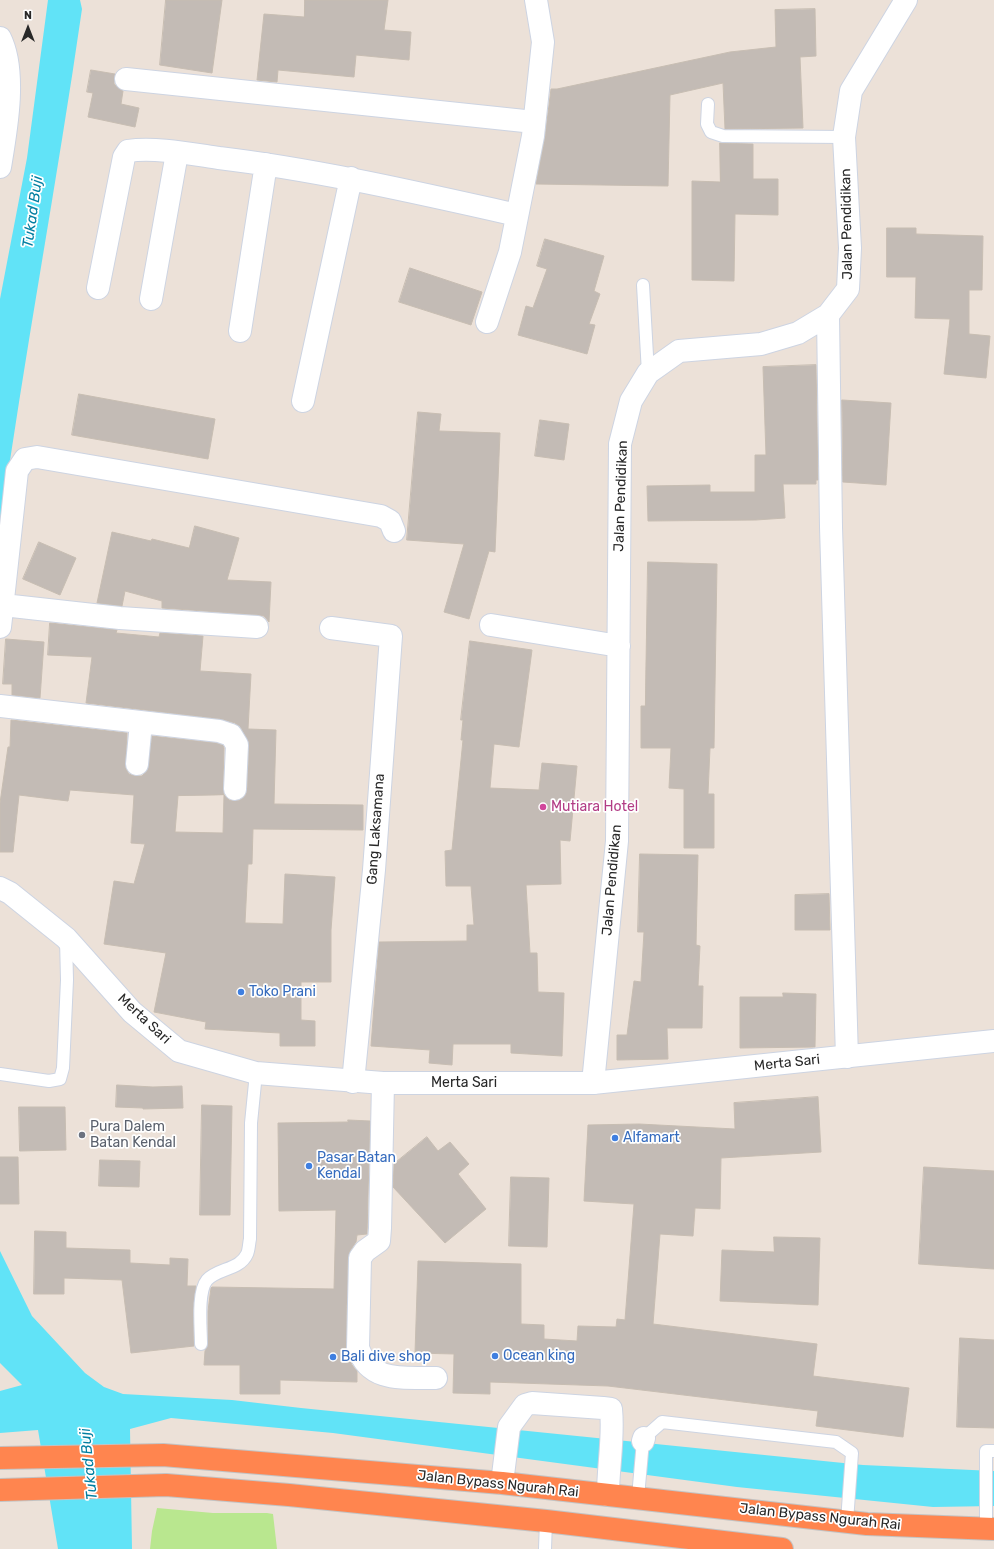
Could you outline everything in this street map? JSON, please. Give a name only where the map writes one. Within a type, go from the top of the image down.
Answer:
[{"type":"highway","name":"Jalan Bypass Ngurah Rai","points":[[0,1458],[163,1456],[504,1473],[608,1485],[639,1487],[847,1519],[988,1525]]},
{"type":"highway","points":[[0,1490],[166,1485],[289,1495],[546,1521],[782,1549]]},
{"type":"street","points":[[487,322],[510,252],[534,122],[543,42],[536,0]]},
{"type":"street","name":"Jalan Pendidikan","points":[[593,1084],[617,840],[620,444],[631,401],[648,373],[679,351],[761,344],[798,334],[828,315],[848,289],[850,248],[844,137],[851,90],[906,0]]},
{"type":"street","points":[[0,38],[8,62],[8,118],[0,167]]},
{"type":"street","points":[[126,79],[534,122]]},
{"type":"street","points":[[98,288],[124,157],[128,151],[136,150],[177,153],[266,164],[351,178],[517,215]]},
{"type":"street","points":[[151,299],[177,153]]},
{"type":"street","points":[[240,332],[266,164]]},
{"type":"street","points":[[303,401],[351,178]]},
{"type":"street","points":[[828,315],[831,535],[847,1057]]},
{"type":"street","points":[[0,627],[17,470],[25,459],[36,457],[381,516],[390,521],[394,531]]},
{"type":"street","points":[[3,605],[120,618],[257,627]]},
{"type":"street","points":[[490,625],[619,646]]},
{"type":"street","name":"Gang Laksamana","points":[[331,628],[391,636],[374,870],[353,1082]]},
{"type":"street","points":[[0,706],[219,731],[230,735],[237,745],[235,789]]},
{"type":"street","points":[[137,764],[141,723]]},
{"type":"street","name":"Merta Sari","points":[[0,888],[10,893],[66,938],[132,1012],[179,1051],[256,1073],[383,1084],[593,1084],[994,1041]]},
{"type":"street","points":[[383,1084],[379,1241],[365,1251],[360,1258],[358,1348],[360,1355],[371,1369],[384,1376],[436,1378]]},
{"type":"street","points":[[504,1473],[509,1427],[525,1405],[532,1403],[603,1408],[611,1409],[613,1438],[608,1485]]},
{"type":"lane","points":[[708,104],[707,124],[711,132],[723,136],[844,137]]},
{"type":"lane","points":[[643,285],[648,373]]},
{"type":"lane","points":[[0,1074],[49,1082],[60,1079],[63,1068],[67,980],[66,938]]},
{"type":"lane","points":[[201,1344],[201,1298],[206,1281],[217,1272],[232,1268],[247,1254],[250,1238],[251,1123],[256,1073]]},
{"type":"lane","points":[[639,1487],[644,1439],[662,1422],[836,1442],[852,1453],[847,1519]]},
{"type":"lane","points":[[988,1525],[986,1451],[994,1451]]},
{"type":"lane","points":[[545,1549],[546,1521]]},
{"type":"green space","points":[[157,1508],[213,1513],[273,1514],[277,1549],[150,1549]]},
{"type":"water","name":"Tukad Buji","points":[[48,0],[80,0],[82,9],[19,400],[0,530],[0,299],[27,158]]},
{"type":"water","name":"Tukad Buji","points":[[0,1251],[32,1316],[85,1373],[104,1387],[123,1394],[232,1400],[863,1465],[994,1471],[994,1506],[933,1507],[737,1487],[333,1433],[171,1418],[130,1429],[132,1549],[58,1549],[38,1430],[0,1433],[0,1391],[22,1385],[0,1363]]},
{"type":"building","points":[[166,0],[222,0],[212,73],[160,65]]},
{"type":"building","points":[[305,0],[388,0],[384,30],[411,32],[409,60],[356,55],[354,77],[278,70],[277,82],[257,80],[264,14],[304,17]]},
{"type":"building","points":[[815,9],[816,56],[800,57],[803,128],[725,129],[723,83],[670,95],[668,186],[536,184],[545,137],[551,89],[557,89],[730,52],[776,47],[775,10]]},
{"type":"building","points":[[91,70],[115,74],[114,84],[123,91],[121,104],[139,108],[135,127],[88,117],[93,93],[87,92]]},
{"type":"building","points":[[720,143],[753,144],[753,179],[778,179],[778,215],[735,214],[734,281],[692,280],[692,181],[720,182]]},
{"type":"building","points":[[887,228],[916,228],[916,234],[983,236],[982,290],[969,290],[969,334],[990,336],[986,378],[944,374],[950,319],[915,318],[916,277],[887,277]]},
{"type":"building","points":[[545,239],[604,256],[594,291],[600,294],[589,324],[595,325],[587,354],[518,335],[526,306],[533,308],[547,269],[537,266]]},
{"type":"building","points":[[410,268],[482,292],[471,325],[399,302]]},
{"type":"building","points":[[816,365],[818,480],[816,480],[816,484],[783,484],[785,518],[756,520],[648,521],[647,486],[710,485],[710,492],[755,492],[755,455],[766,455],[763,367]]},
{"type":"building","points":[[79,394],[215,419],[208,459],[72,435]]},
{"type":"building","points":[[842,400],[891,403],[886,485],[843,482]]},
{"type":"building","points":[[418,412],[441,414],[439,431],[500,433],[495,552],[489,551],[469,619],[444,612],[464,544],[407,540]]},
{"type":"building","points":[[540,420],[569,424],[564,460],[535,456]]},
{"type":"building","points":[[195,526],[239,538],[227,580],[271,582],[269,622],[264,616],[258,615],[162,608],[162,601],[125,591],[122,606],[97,603],[112,532],[151,541],[152,539],[189,548]]},
{"type":"building","points":[[39,542],[76,558],[60,595],[23,579]]},
{"type":"building","points":[[648,562],[717,564],[714,748],[710,748],[708,794],[714,794],[714,848],[684,848],[684,789],[669,788],[671,748],[641,748],[641,706],[645,706]]},
{"type":"building","points":[[50,623],[117,630],[116,633],[159,637],[160,633],[203,636],[200,671],[251,674],[248,729],[276,730],[274,804],[363,805],[363,830],[253,829],[252,864],[248,864],[245,923],[283,924],[285,874],[335,877],[331,930],[331,982],[301,982],[301,1020],[315,1021],[315,1046],[280,1046],[280,1033],[205,1029],[206,1022],[154,1012],[166,953],[104,944],[114,881],[134,884],[145,844],[131,843],[134,795],[70,790],[68,801],[19,795],[13,852],[0,852],[0,803],[8,747],[10,747],[11,720],[127,733],[126,769],[129,774],[135,776],[142,776],[147,771],[152,736],[223,745],[224,795],[229,800],[240,800],[245,796],[247,790],[249,746],[241,728],[235,723],[220,719],[86,703],[92,657],[48,655]],"holes":[[[224,795],[223,833],[175,832],[178,796]]]},
{"type":"building","points":[[6,639],[44,642],[40,698],[12,695],[12,684],[3,684]]},
{"type":"building","points":[[470,641],[532,650],[519,747],[494,744],[490,788],[539,790],[542,763],[577,766],[570,841],[560,840],[561,884],[526,885],[530,953],[537,953],[538,992],[564,993],[562,1056],[511,1053],[511,1044],[453,1044],[452,1065],[429,1063],[430,1050],[371,1046],[379,942],[467,941],[467,925],[474,925],[471,886],[446,886],[445,851],[452,850],[463,740],[461,740],[463,720],[461,720]]},
{"type":"building","points":[[640,854],[698,855],[696,945],[700,946],[698,986],[703,986],[702,1028],[667,1028],[668,1059],[617,1060],[617,1035],[627,1035],[634,981],[641,982],[644,932],[638,932]]},
{"type":"building","points":[[829,894],[830,930],[795,930],[795,895]]},
{"type":"building","points":[[783,993],[816,994],[815,1047],[740,1048],[740,997],[783,997]]},
{"type":"building","points":[[117,1085],[153,1087],[182,1086],[183,1108],[143,1109],[116,1107]]},
{"type":"building","points":[[818,1097],[821,1152],[721,1158],[720,1209],[695,1208],[693,1236],[660,1234],[653,1324],[817,1344],[813,1376],[909,1388],[903,1437],[816,1426],[818,1411],[608,1386],[490,1382],[490,1394],[453,1393],[454,1354],[415,1353],[418,1261],[521,1264],[521,1324],[544,1325],[544,1339],[577,1341],[578,1326],[616,1327],[617,1319],[625,1320],[634,1204],[584,1201],[588,1125],[639,1124],[735,1129],[734,1103]]},
{"type":"building","points":[[202,1105],[232,1106],[230,1215],[200,1215]]},
{"type":"building","points":[[19,1107],[65,1107],[66,1150],[20,1151]]},
{"type":"building","points":[[348,1120],[370,1121],[367,1234],[357,1235],[356,1242],[350,1251],[348,1258],[346,1348],[352,1365],[357,1371],[357,1382],[280,1380],[280,1394],[240,1394],[240,1365],[204,1365],[205,1351],[208,1344],[208,1311],[211,1288],[334,1289],[336,1210],[279,1211],[278,1123],[348,1122]]},
{"type":"building","points":[[427,1137],[438,1151],[450,1142],[469,1164],[458,1174],[486,1209],[445,1243],[393,1187],[394,1164]]},
{"type":"building","points":[[0,1157],[18,1157],[19,1204],[0,1204]]},
{"type":"building","points":[[100,1160],[140,1161],[139,1187],[99,1186]]},
{"type":"building","points":[[924,1167],[994,1171],[994,1269],[919,1264]]},
{"type":"building","points":[[511,1177],[549,1178],[547,1247],[509,1246]]},
{"type":"building","points":[[35,1231],[66,1232],[66,1248],[130,1250],[130,1263],[170,1265],[170,1258],[188,1259],[187,1286],[196,1286],[193,1310],[194,1346],[131,1353],[122,1280],[64,1278],[64,1294],[34,1294]]},
{"type":"building","points":[[774,1237],[820,1238],[818,1305],[720,1301],[722,1250],[774,1252]]},
{"type":"building","points":[[960,1338],[994,1340],[994,1428],[957,1427]]},
{"type":"place","name":"Mutiara Hotel","points":[[543,807]]},
{"type":"place","name":"Toko Prani","points":[[241,992]]},
{"type":"place","name":"Pura Dalem Batan Kendal","points":[[82,1135]]},
{"type":"place","name":"Alfamart","points":[[615,1138]]},
{"type":"place","name":"Pasar Batan Kendal","points":[[309,1166]]},
{"type":"place","name":"Ocean king","points":[[495,1356]]},
{"type":"place","name":"Bali dive shop","points":[[333,1357]]}]
